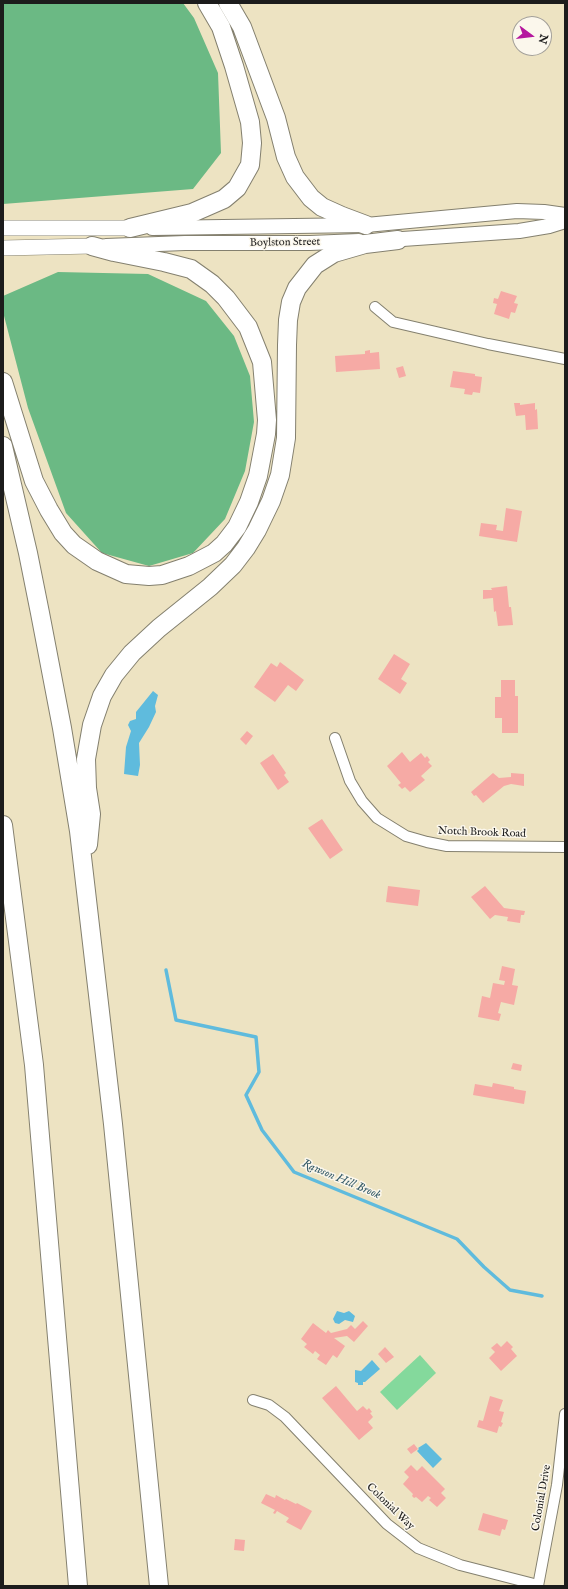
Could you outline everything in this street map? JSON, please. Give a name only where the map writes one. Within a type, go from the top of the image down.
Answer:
[{"type":"highway","points":[[130,228],[192,213],[224,199],[237,188],[250,164],[252,143],[250,122],[221,27],[207,3]]},
{"type":"highway","points":[[228,3],[242,27],[276,118],[286,157],[295,178],[311,198],[322,207],[366,225]]},
{"type":"highway","points":[[85,878],[91,814],[87,788],[86,759],[92,724],[102,696],[114,675],[132,653],[159,628],[210,587],[240,556],[264,517],[277,486],[286,438],[286,344],[288,320],[291,302],[297,288],[315,265],[334,253],[365,244],[398,240]]},
{"type":"highway","points":[[3,382],[34,481],[64,533],[86,554],[97,561],[126,574],[143,576],[162,575],[189,566],[214,553],[224,544],[249,502],[258,476],[266,434],[267,420],[264,370],[248,327],[235,309],[217,289],[191,269],[92,246]]},
{"type":"highway","points":[[3,446],[28,553],[52,674],[79,830],[113,1124],[159,1586]]},
{"type":"highway","points":[[3,825],[34,1065],[78,1586]]},
{"type":"highway","points":[[3,913],[14,982],[28,1022]]},
{"type":"main road","name":"Boylston Street","points":[[3,228],[366,225],[498,212],[544,212],[565,215]]},
{"type":"main road","name":"Boylston Street","points":[[3,248],[185,243],[310,243],[398,240],[519,232],[565,221]]},
{"type":"street","points":[[375,307],[393,322],[488,344],[565,359]]},
{"type":"street","name":"Notch Brook Road","points":[[335,738],[350,781],[362,801],[377,818],[406,836],[447,846],[565,847]]},
{"type":"street","name":"Colonial Way","points":[[253,1400],[269,1405],[285,1417],[387,1524],[418,1548],[460,1565],[538,1586]]},
{"type":"street","name":"Colonial Drive","points":[[538,1586],[558,1485],[565,1414]]},
{"type":"green space","points":[[3,3],[183,3],[194,18],[218,73],[221,153],[193,189],[3,204]]},
{"type":"green space","points":[[58,272],[148,274],[206,301],[234,336],[250,376],[254,422],[245,471],[225,519],[193,553],[149,566],[102,553],[66,513],[28,408],[3,312],[3,296]]},
{"type":"green space","points":[[420,1355],[436,1373],[397,1410],[380,1392]]},
{"type":"water","points":[[153,691],[158,695],[155,706],[156,712],[139,743],[140,765],[138,776],[124,774],[126,747],[131,731],[128,725],[130,721],[136,719],[136,712]]},
{"type":"water","points":[[337,1311],[344,1313],[349,1311],[355,1316],[353,1322],[345,1320],[339,1324],[335,1323],[333,1319]]},
{"type":"water","points":[[372,1360],[380,1369],[365,1382],[363,1382],[363,1385],[358,1385],[358,1383],[355,1382],[355,1370],[361,1371]]},
{"type":"water","points":[[426,1443],[442,1459],[433,1468],[417,1451],[419,1449],[418,1448]]},
{"type":"building","points":[[501,291],[517,296],[514,303],[518,304],[515,313],[511,312],[509,319],[494,314],[497,304],[493,303],[494,298],[498,299]]},
{"type":"building","points":[[370,350],[370,353],[379,352],[380,369],[336,372],[335,356],[365,354],[365,351]]},
{"type":"building","points":[[403,366],[406,376],[399,378],[396,368]]},
{"type":"building","points":[[453,371],[475,374],[475,376],[482,377],[480,393],[473,392],[472,395],[464,394],[465,389],[450,387]]},
{"type":"building","points":[[514,403],[520,403],[520,405],[535,403],[535,410],[537,409],[538,429],[526,430],[525,415],[516,416]]},
{"type":"building","points":[[506,508],[522,511],[517,542],[479,536],[481,523],[497,525],[496,530],[503,531]]},
{"type":"building","points":[[507,586],[509,607],[511,607],[513,625],[498,626],[496,611],[494,612],[493,598],[483,599],[483,590],[492,590],[491,588]]},
{"type":"building","points":[[394,654],[410,664],[401,679],[407,683],[400,694],[378,679]]},
{"type":"building","points":[[280,662],[304,680],[296,691],[288,685],[275,702],[254,687],[271,663],[277,667]]},
{"type":"building","points":[[501,680],[515,680],[515,696],[518,696],[518,733],[502,733],[502,718],[495,718],[495,697],[501,697]]},
{"type":"building","points":[[247,731],[253,736],[246,745],[240,739]]},
{"type":"building","points":[[402,752],[410,762],[421,753],[425,758],[427,756],[430,760],[428,762],[432,766],[421,776],[425,780],[410,792],[405,787],[402,789],[398,785],[401,783],[387,766]]},
{"type":"building","points":[[273,754],[286,773],[284,775],[289,782],[278,790],[260,763]]},
{"type":"building","points":[[493,773],[499,778],[511,777],[511,773],[524,774],[524,786],[511,784],[504,786],[483,803],[471,792]]},
{"type":"building","points":[[322,819],[343,850],[330,859],[308,828]]},
{"type":"building","points":[[388,886],[420,890],[418,906],[386,902]]},
{"type":"building","points":[[485,886],[504,908],[525,911],[524,915],[521,915],[520,923],[507,921],[508,917],[495,915],[490,919],[471,897]]},
{"type":"building","points":[[502,966],[515,969],[512,985],[518,986],[514,1005],[501,1002],[498,1013],[501,1014],[499,1021],[478,1017],[482,996],[490,998],[493,983],[504,985],[505,981],[499,980]]},
{"type":"building","points":[[513,1063],[522,1065],[521,1071],[511,1069]]},
{"type":"building","points":[[493,1083],[526,1091],[524,1104],[473,1095],[475,1084],[492,1087]]},
{"type":"building","points":[[363,1321],[368,1326],[354,1342],[347,1336],[334,1338],[345,1346],[337,1358],[333,1355],[326,1365],[317,1359],[320,1355],[315,1351],[313,1354],[304,1347],[307,1344],[301,1339],[313,1323],[326,1333],[328,1330],[331,1333],[347,1329],[351,1325],[355,1329]]},
{"type":"building","points":[[507,1341],[513,1347],[511,1349],[517,1356],[501,1371],[489,1358],[495,1352],[491,1348],[497,1343],[501,1347]]},
{"type":"building","points":[[385,1347],[394,1357],[386,1363],[378,1354]]},
{"type":"building","points":[[336,1386],[357,1411],[363,1406],[367,1410],[369,1408],[372,1412],[370,1413],[373,1417],[368,1422],[373,1428],[359,1440],[322,1398]]},
{"type":"building","points":[[490,1396],[503,1400],[499,1411],[504,1412],[501,1422],[503,1423],[501,1427],[499,1426],[497,1433],[477,1427],[479,1420],[483,1421]]},
{"type":"building","points":[[414,1444],[418,1449],[411,1454],[407,1449]]},
{"type":"building","points":[[411,1465],[417,1471],[422,1466],[445,1489],[441,1493],[446,1498],[437,1507],[429,1500],[431,1498],[428,1496],[422,1502],[416,1497],[414,1498],[412,1496],[413,1494],[403,1484],[409,1477],[404,1472]]},
{"type":"building","points":[[266,1494],[275,1498],[276,1495],[285,1500],[286,1499],[296,1504],[297,1503],[312,1511],[301,1530],[286,1522],[289,1518],[277,1511],[275,1514],[273,1513],[275,1510],[261,1503]]},
{"type":"building","points":[[483,1513],[508,1520],[505,1530],[502,1529],[500,1536],[478,1530]]},
{"type":"building","points":[[235,1539],[245,1540],[244,1551],[234,1550]]},
{"type":"waterway","name":"Rawson Hill Brook","points":[[166,970],[176,1020],[256,1037],[259,1072],[246,1095],[262,1130],[294,1172],[457,1239],[484,1267],[510,1290],[542,1296]]}]
